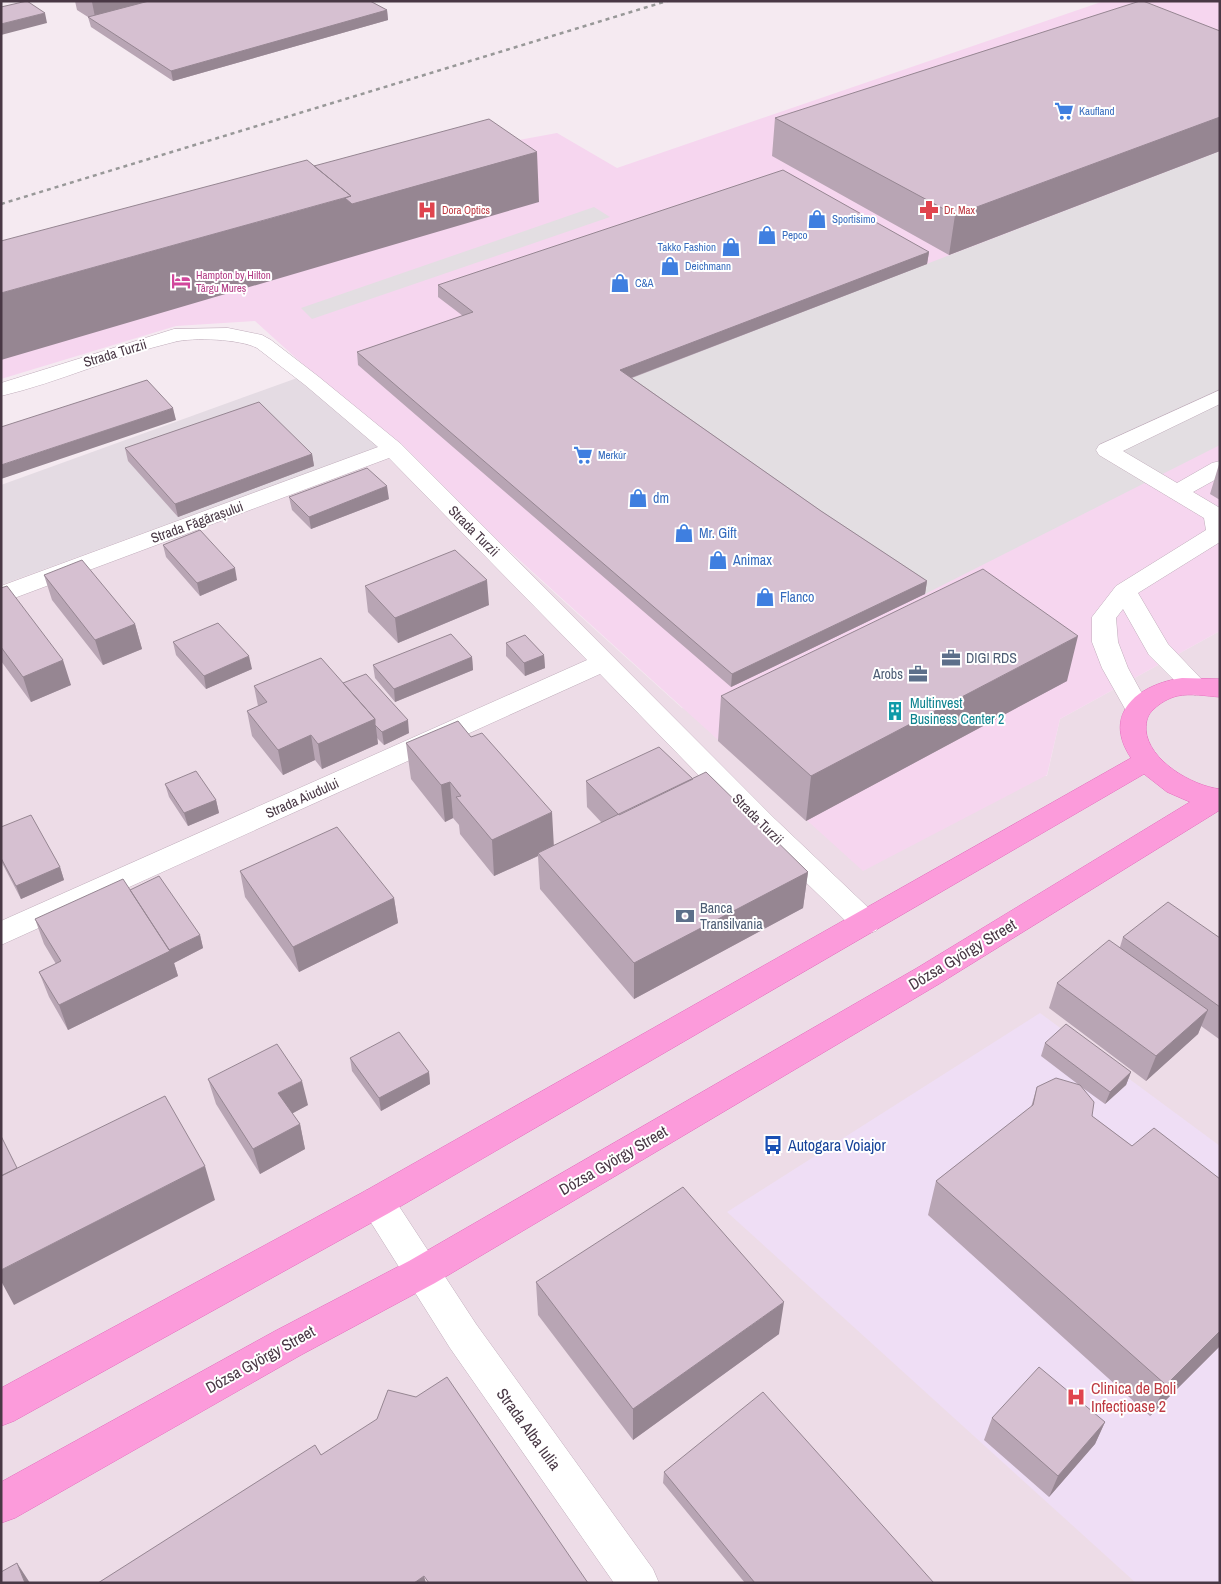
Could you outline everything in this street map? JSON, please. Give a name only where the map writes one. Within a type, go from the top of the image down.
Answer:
[{"type":"main road","points":[[1138,710],[1151,697],[1171,689],[1207,687]]},
{"type":"main road","name":"Dózsa György Street","points":[[1138,710],[1132,726],[1135,743],[1146,761],[1164,778],[1188,791],[1218,799]]},
{"type":"main road","points":[[1,1408],[377,1202],[1146,761]]},
{"type":"main road","name":"Dózsa György Street","points":[[1,1504],[288,1343],[422,1272],[928,976],[1218,799]]},
{"type":"street","name":"Strada Turzii","points":[[1,390],[174,335],[228,334],[255,339],[264,344],[312,381],[392,449],[764,826],[866,923]]},
{"type":"street","points":[[1138,710],[1115,668],[1105,642],[1104,617],[1125,591],[1219,533],[1214,515],[1107,450],[1220,396]]},
{"type":"street","name":"Strada Făgărașului","points":[[1,595],[392,449]]},
{"type":"street","points":[[1177,492],[1220,468]]},
{"type":"street","points":[[1125,591],[1158,649],[1207,687]]},
{"type":"street","name":"Strada Aiudului","points":[[1,934],[603,663]]},
{"type":"street","name":"Strada Alba Iulia","points":[[377,1202],[463,1336],[639,1583]]},
{"type":"shaded area","points":[[1104,1],[1220,1],[1220,631],[1060,719],[1047,775],[863,871],[255,321],[176,326],[1,379],[1,245],[185,201],[557,133],[617,168]]},
{"type":"shaded area","points":[[1220,151],[1220,445],[925,594],[620,382]]},
{"type":"shaded area","points":[[594,207],[610,217],[312,319],[301,308]]},
{"type":"shaded area","points":[[311,373],[389,443],[1,585],[1,485]]},
{"type":"shaded area","points":[[389,443],[682,708],[1047,776],[1060,719],[1220,631],[1220,1583],[1,1583],[1,585]]},
{"type":"shaded area","name":"Clinica de Boli Infecțioase 2","points":[[1040,1013],[1220,1146],[1220,1583],[1136,1583],[727,1212]]},
{"type":"building","points":[[27,1],[45,13],[1,24],[1,7]]},
{"type":"building","points":[[149,1],[370,1],[387,10],[171,71],[88,17]]},
{"type":"building","name":"Kaufland","points":[[1140,1],[1220,31],[1220,117],[955,215],[775,118]]},
{"type":"building","points":[[489,119],[537,152],[352,204],[345,198],[351,196],[314,166]]},
{"type":"building","points":[[307,160],[351,196],[1,293],[1,241]]},
{"type":"building","points":[[783,170],[929,252],[620,370],[821,511],[927,581],[732,674],[357,352],[473,312],[438,285]]},
{"type":"building","points":[[147,380],[173,408],[1,465],[1,427]]},
{"type":"building","points":[[259,402],[312,454],[175,504],[125,448]]},
{"type":"building","points":[[367,468],[387,486],[309,517],[289,497]]},
{"type":"building","points":[[200,530],[235,568],[197,583],[163,545]]},
{"type":"building","points":[[455,550],[487,580],[395,618],[365,586]]},
{"type":"building","points":[[82,560],[135,624],[95,640],[44,575]]},
{"type":"building","points":[[983,569],[1078,636],[811,776],[721,696]]},
{"type":"building","points":[[7,586],[63,660],[23,677],[1,647],[1,588]]},
{"type":"building","points":[[218,623],[249,656],[204,676],[173,642]]},
{"type":"building","points":[[451,634],[472,657],[394,689],[373,665]]},
{"type":"building","points":[[525,635],[544,655],[524,663],[506,643]]},
{"type":"building","points":[[321,658],[375,719],[318,744],[311,735],[278,750],[247,711],[267,702],[254,686]]},
{"type":"building","points":[[366,674],[408,720],[382,732],[375,725],[375,719],[343,683]]},
{"type":"building","points":[[458,721],[471,737],[482,733],[552,812],[492,840],[456,797],[461,796],[450,782],[441,785],[406,743]]},
{"type":"building","points":[[659,747],[693,779],[619,815],[586,781]]},
{"type":"building","points":[[196,771],[216,800],[184,813],[165,784]]},
{"type":"building","points":[[706,772],[808,872],[634,963],[538,853]]},
{"type":"building","points":[[31,815],[60,867],[16,886],[1,858],[1,827]]},
{"type":"building","points":[[337,827],[394,898],[293,947],[240,871]]},
{"type":"building","points":[[159,876],[200,935],[169,950],[130,890]]},
{"type":"building","points":[[123,879],[170,951],[59,1005],[39,972],[61,961],[35,919]]},
{"type":"building","points":[[1168,902],[1220,938],[1220,1007],[1123,937]]},
{"type":"building","points":[[1109,940],[1208,1010],[1156,1056],[1057,983]]},
{"type":"building","points":[[1066,1024],[1131,1072],[1110,1092],[1045,1043]]},
{"type":"building","points":[[399,1032],[429,1072],[379,1098],[350,1058]]},
{"type":"building","points":[[277,1044],[302,1081],[278,1093],[300,1124],[253,1149],[208,1079]]},
{"type":"building","points":[[1056,1078],[1080,1085],[1094,1102],[1092,1116],[1132,1146],[1154,1128],[1220,1179],[1220,1331],[1166,1385],[936,1181],[1033,1105],[1037,1087]]},
{"type":"building","points":[[165,1096],[205,1166],[1,1270],[1,1176]]},
{"type":"building","points":[[1,1136],[17,1168],[1,1176]]},
{"type":"building","points":[[683,1187],[784,1302],[633,1409],[536,1282]]},
{"type":"building","points":[[1039,1367],[1105,1422],[1058,1476],[992,1418]]},
{"type":"building","points":[[447,1377],[588,1583],[429,1583],[424,1576],[414,1583],[98,1583],[315,1445],[321,1455],[377,1419],[388,1390],[416,1397]]},
{"type":"building","points":[[763,1392],[934,1583],[755,1583],[664,1472]]},
{"type":"building","points":[[17,1563],[25,1583],[1,1583],[1,1572]]},
{"type":"railway","points":[[1,204],[667,1]]},
{"type":"place","name":"Kaufland","points":[[1064,111]]},
{"type":"place","name":"Dora Optics","points":[[427,210]]},
{"type":"place","name":"Dr. Max","points":[[929,210]]},
{"type":"place","name":"Sportisimo","points":[[817,219]]},
{"type":"place","name":"Pepco","points":[[767,235]]},
{"type":"place","name":"Takko Fashion","points":[[731,247]]},
{"type":"place","name":"Deichmann","points":[[670,266]]},
{"type":"place","name":"Hampton by Hilton Târgu Mureș","points":[[181,281]]},
{"type":"place","name":"C&A","points":[[620,283]]},
{"type":"place","name":"Merkúr","points":[[583,455]]},
{"type":"place","name":"dm","points":[[638,498]]},
{"type":"place","name":"Mr. Gift","points":[[684,533]]},
{"type":"place","name":"Animax","points":[[718,560]]},
{"type":"place","name":"Flanco","points":[[765,597]]},
{"type":"place","name":"DIGI RDS","points":[[951,658]]},
{"type":"place","name":"Arobs","points":[[918,674]]},
{"type":"place","name":"Multinvest Business Center 2","points":[[895,711]]},
{"type":"place","name":"Banca Transilvania","points":[[685,916]]},
{"type":"place","name":"Autogara Voiajor","points":[[773,1145]]},
{"type":"place","name":"Clinica de Boli Infecțioase 2","points":[[1076,1397]]}]
